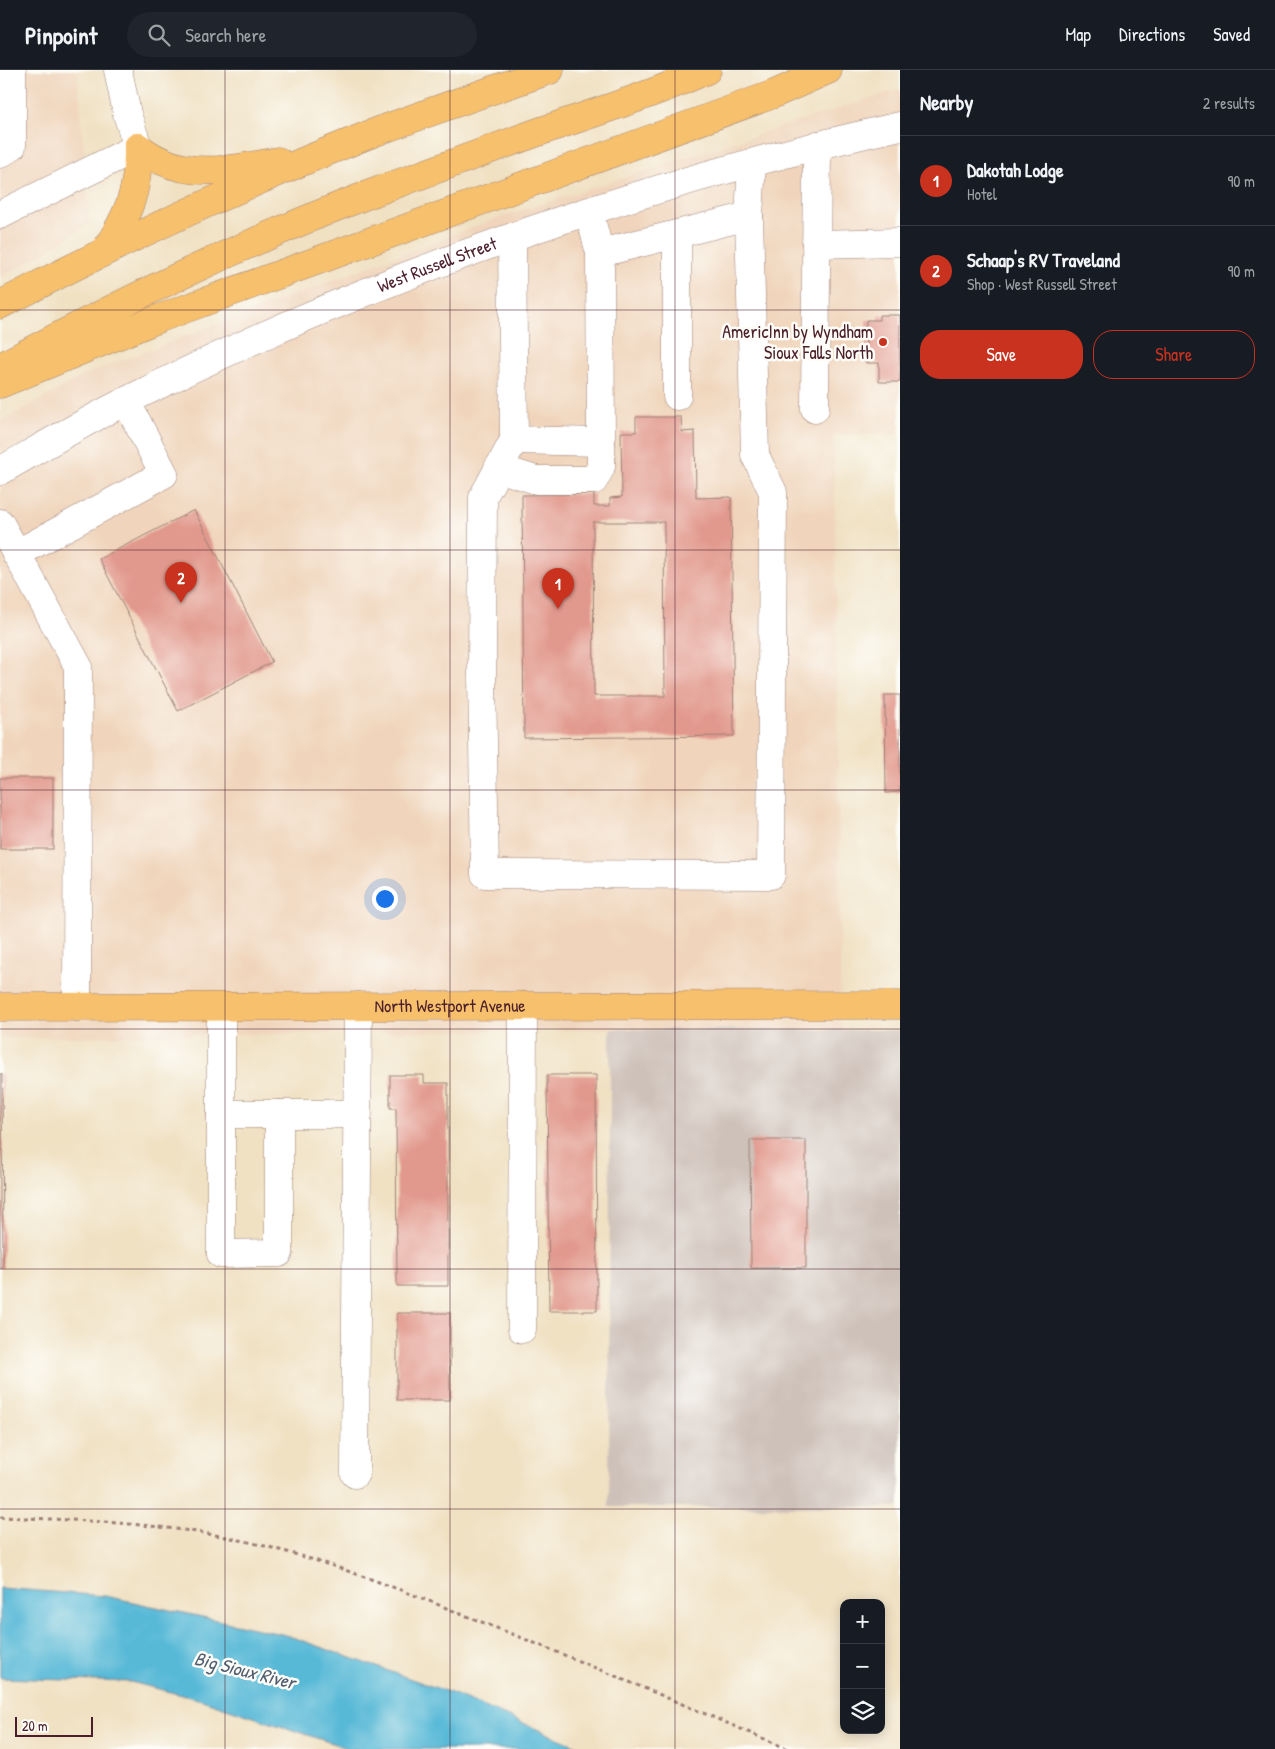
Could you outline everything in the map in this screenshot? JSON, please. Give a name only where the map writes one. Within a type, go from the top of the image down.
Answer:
[{"type":"main road","points":[[0,305],[104,251],[168,221],[368,135],[550,70]]},
{"type":"main road","points":[[0,367],[76,326],[165,283],[297,224],[374,193],[627,102],[707,70]]},
{"type":"main road","points":[[0,384],[160,318],[758,100],[828,70]]},
{"type":"main road","points":[[138,147],[162,162],[196,169],[245,167],[326,153]]},
{"type":"main road","points":[[104,251],[129,210],[135,191],[138,170],[138,147]]},
{"type":"main road","name":"North Westport Avenue","points":[[0,1007],[900,1004]]},
{"type":"street","points":[[0,154],[12,146],[12,70]]},
{"type":"street","points":[[0,215],[138,147],[127,114],[118,70]]},
{"type":"street","name":"West Russell Street","points":[[0,471],[126,400],[332,305],[512,238],[648,192],[817,145],[900,126]]},
{"type":"street","points":[[815,409],[817,145]]},
{"type":"street","points":[[512,238],[514,440],[483,497],[482,672],[485,874],[772,875],[773,492],[756,455],[749,216],[752,163]]},
{"type":"street","points":[[498,468],[536,480],[594,480],[601,468],[600,253],[589,212]]},
{"type":"street","points":[[600,253],[749,216]]},
{"type":"street","points":[[677,234],[677,396]]},
{"type":"street","points":[[816,244],[900,242]]},
{"type":"street","points":[[16,554],[164,474],[126,400]]},
{"type":"street","points":[[514,440],[601,442]]},
{"type":"street","points":[[0,523],[78,666],[77,1007]]},
{"type":"street","points":[[355,1474],[358,1006]]},
{"type":"street","points":[[522,1329],[523,1006]]},
{"type":"street","points":[[221,1007],[221,1254],[279,1253],[279,1114]]},
{"type":"street","points":[[221,1114],[358,1114]]},
{"type":"path","points":[[0,1517],[169,1527],[241,1540],[314,1560],[397,1588],[788,1749]]},
{"type":"shaded area","points":[[0,70],[77,70],[90,223],[49,250],[0,277]]},
{"type":"shaded area","points":[[900,89],[900,434],[834,435],[841,1030],[610,1029],[0,1038],[0,422],[88,373],[492,220]]},
{"type":"shaded area","points":[[610,1029],[900,1030],[900,1507],[609,1507]]},
{"type":"water","name":"Big Sioux River","points":[[0,1588],[105,1596],[286,1635],[454,1694],[584,1749],[350,1749],[202,1700],[131,1682],[0,1678]]},
{"type":"building","name":"AmericInn by Wyndham Sioux Falls North","points":[[879,315],[900,315],[900,382],[879,382],[879,363],[866,363],[866,320],[879,320]]},
{"type":"building","points":[[636,417],[681,417],[682,432],[695,431],[696,498],[731,497],[734,736],[524,738],[522,495],[594,494],[594,506],[610,506],[610,498],[622,497],[621,432],[636,432]],"holes":[[[593,522],[664,522],[665,696],[594,696]]]},
{"type":"building","points":[[194,510],[272,662],[178,711],[99,559]]},
{"type":"building","points":[[885,695],[900,695],[900,792],[886,793]]},
{"type":"building","points":[[0,778],[53,778],[53,849],[0,849]]},
{"type":"building","points":[[0,1074],[2,1074],[3,1268],[0,1268]]},
{"type":"building","points":[[390,1075],[424,1075],[424,1083],[448,1083],[448,1286],[397,1286],[396,1108],[390,1108]]},
{"type":"building","points":[[547,1075],[596,1075],[597,1311],[549,1311]]},
{"type":"building","points":[[750,1140],[806,1140],[806,1268],[751,1268]]},
{"type":"building","points":[[397,1313],[450,1313],[450,1400],[397,1400]]},
{"type":"place","name":"AmericInn by Wyndham Sioux Falls North","points":[[883,342]]},
{"type":"place","name":"Schaap's RV Traveland","points":[[181,603]]},
{"type":"place","name":"Dakotah Lodge","points":[[558,609]]}]
